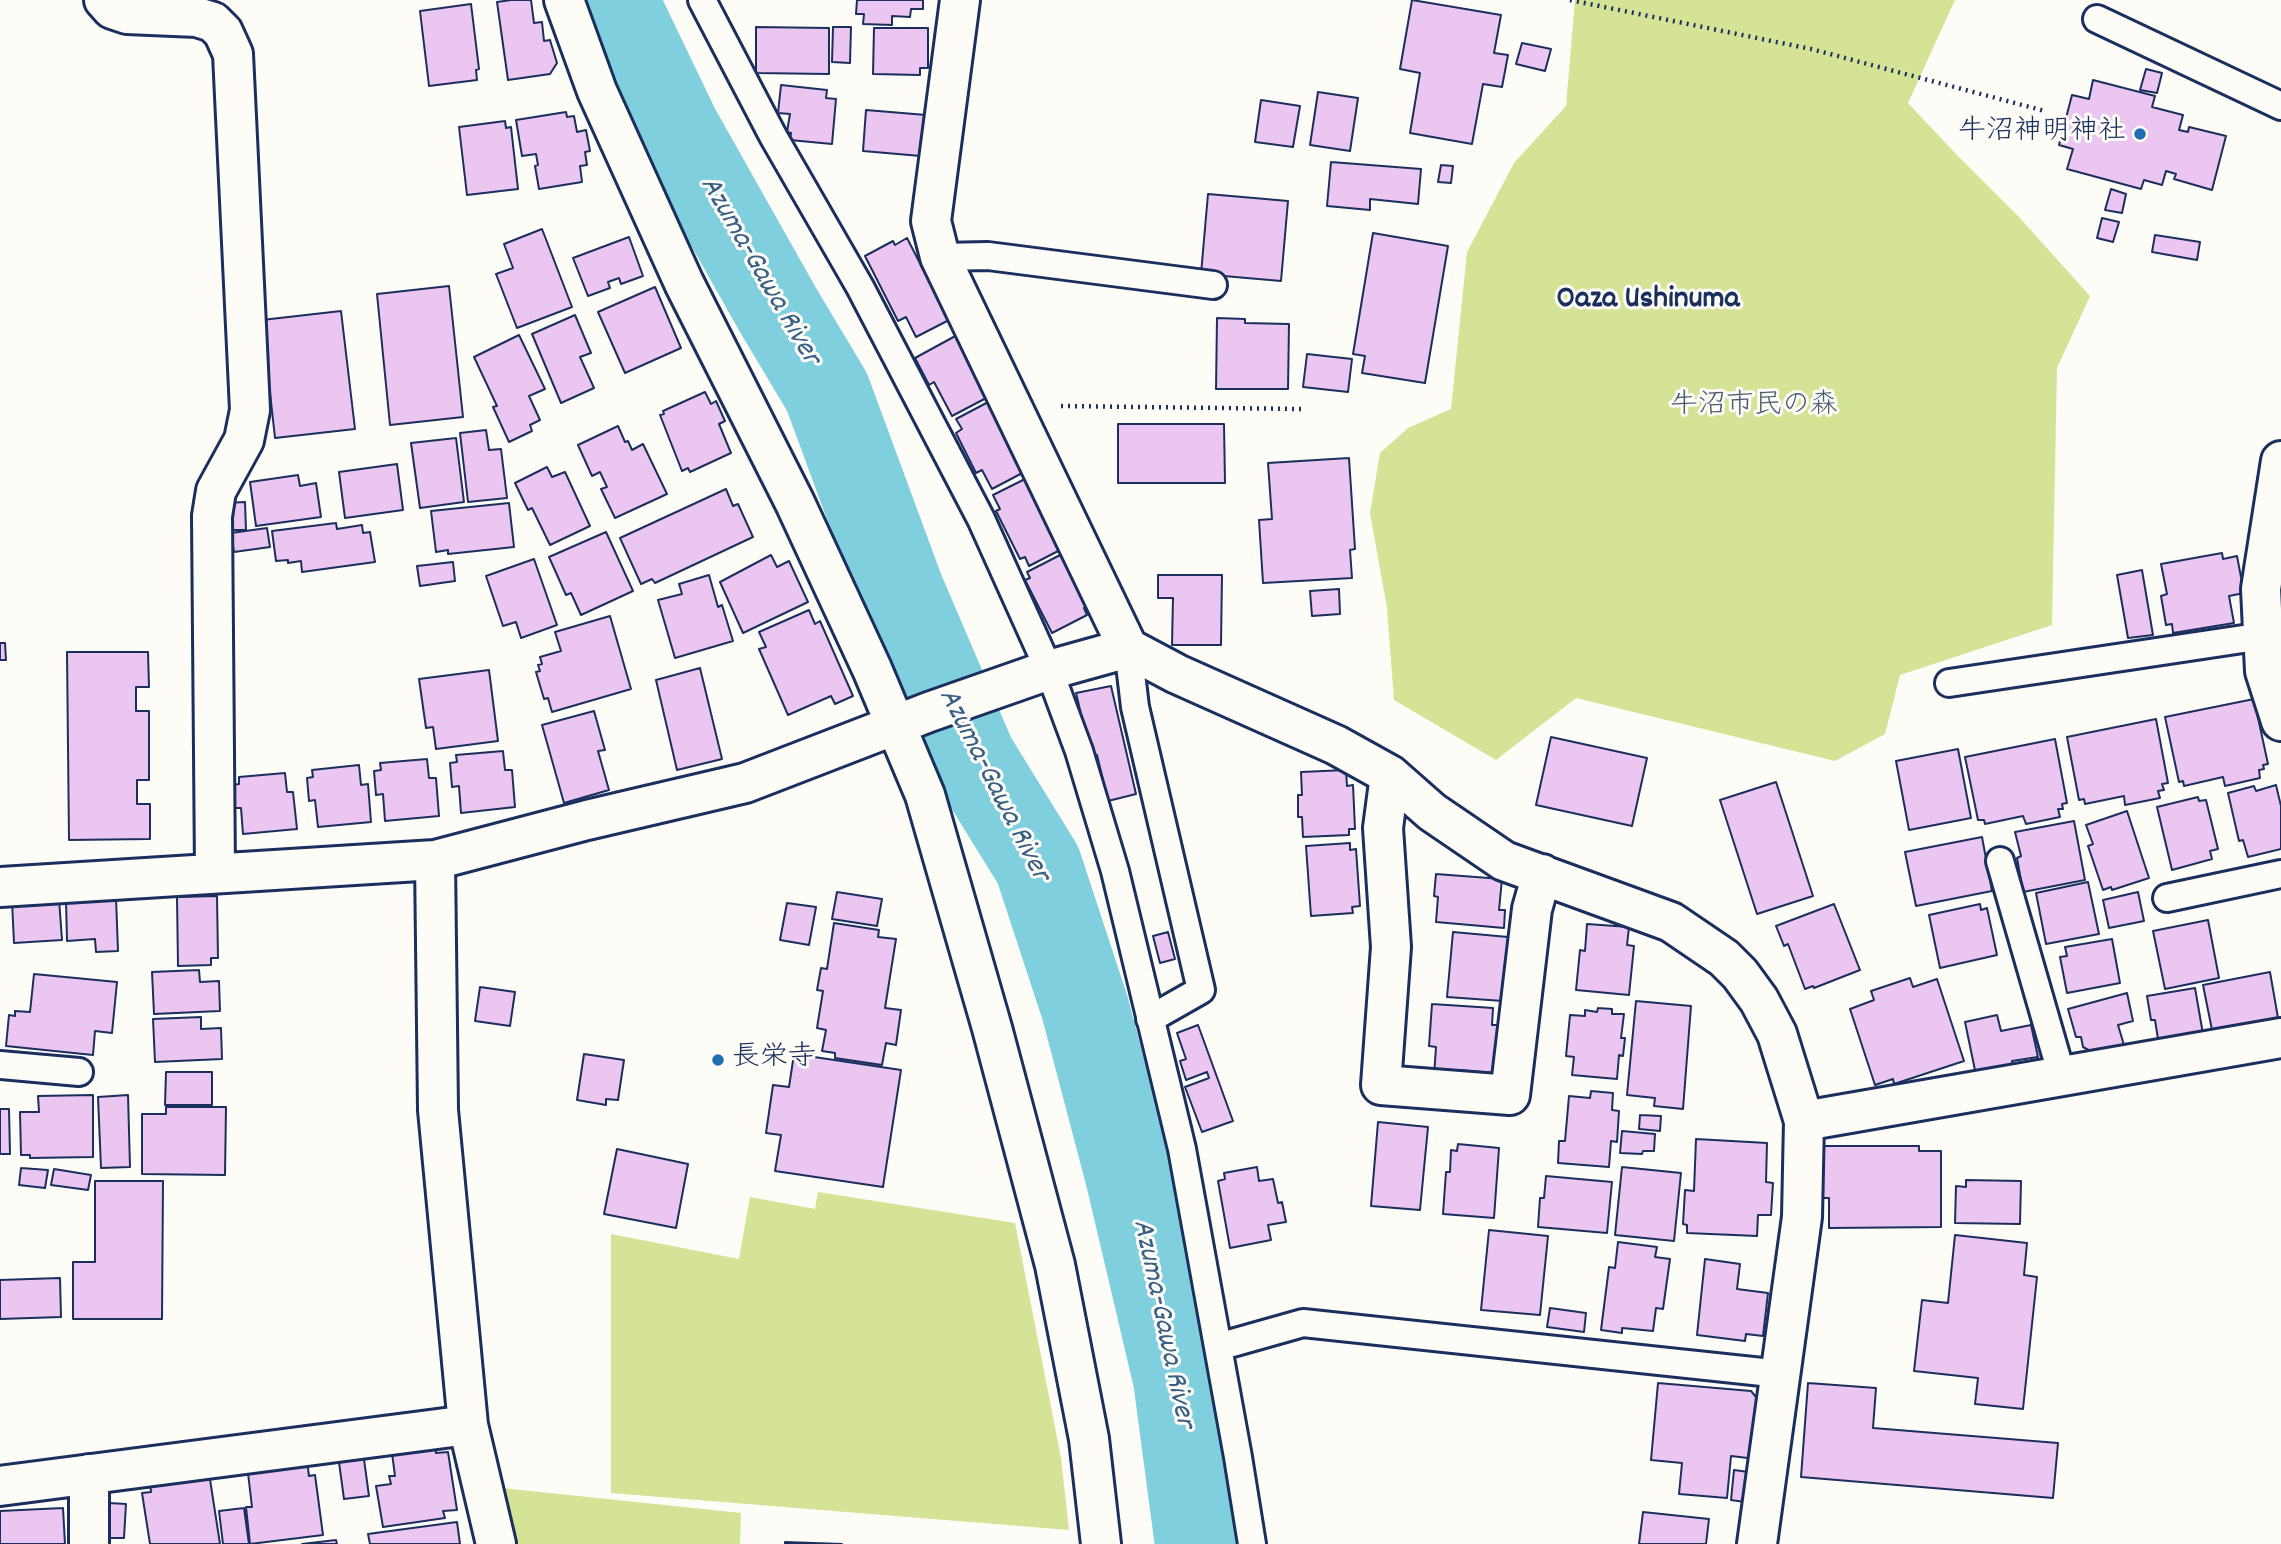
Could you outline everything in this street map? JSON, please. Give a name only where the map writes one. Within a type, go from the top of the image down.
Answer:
[{"type":"street","points":[[104,0],[112,9],[127,14],[197,17],[213,22],[223,32],[233,54],[250,410],[244,440],[216,491],[212,516],[215,872]]},
{"type":"street","points":[[564,0],[597,91],[684,283],[795,503],[913,718],[932,821],[992,1028],[1055,1265],[1089,1439],[1101,1544]]},
{"type":"street","points":[[960,0],[931,221],[940,257],[1128,648],[1177,674],[1336,745],[1390,775],[1432,811],[1504,861],[1671,922],[1724,958],[1740,974],[1759,1000],[1777,1034],[1804,1121],[1802,1217],[1757,1544]]},
{"type":"street","points":[[2281,461],[2261,589],[2265,671],[2281,721]]},
{"type":"street","points":[[0,887],[435,860],[587,820],[745,783],[913,718],[1037,674],[1128,648]]},
{"type":"street","points":[[1390,775],[1383,828],[1391,947],[1381,1085],[1510,1096],[1532,909],[1542,874]]},
{"type":"street","points":[[435,860],[438,1110],[468,1425],[496,1544]]},
{"type":"street","points":[[1804,1121],[2281,1038]]},
{"type":"street","points":[[0,1486],[468,1425]]},
{"type":"street","points":[[89,1474],[89,1544]]},
{"type":"lane","points":[[702,0],[773,136],[860,287],[981,519],[1037,674],[1079,751],[1115,871],[1182,1149],[1252,1544]]},
{"type":"lane","points":[[2097,19],[2281,106]]},
{"type":"lane","points":[[940,257],[988,257],[1213,285]]},
{"type":"lane","points":[[1949,682],[2263,636]]},
{"type":"lane","points":[[1128,648],[1135,707],[1201,990],[1150,1019]]},
{"type":"lane","points":[[2000,861],[2062,1076]]},
{"type":"lane","points":[[2167,898],[2281,874]]},
{"type":"lane","points":[[0,1065],[79,1072]]},
{"type":"lane","points":[[1218,1347],[1303,1323],[1781,1374]]},
{"type":"path","points":[[1570,0],[1811,49],[2045,111]]},
{"type":"path","points":[[1012,405],[1301,409]]},
{"type":"green space","name":"牛沼市民の森","points":[[1575,0],[1955,0],[1908,103],[2018,216],[2090,296],[2057,368],[2052,625],[1900,675],[1885,734],[1835,761],[1576,698],[1496,760],[1394,700],[1387,608],[1370,513],[1380,453],[1408,428],[1451,409],[1467,252],[1514,163],[1566,106]]},
{"type":"green space","points":[[818,1192],[1015,1223],[1061,1458],[1069,1530],[611,1493],[611,1234],[739,1259],[750,1197],[815,1209]]},
{"type":"green space","points":[[502,1488],[741,1513],[740,1544],[515,1544]]},
{"type":"building","points":[[531,0],[534,23],[542,22],[544,41],[550,40],[557,63],[550,74],[508,80],[497,2]]},
{"type":"building","points":[[857,0],[923,0],[923,9],[911,9],[910,17],[892,16],[892,25],[863,24],[864,14],[856,14]]},
{"type":"building","points":[[1412,0],[1501,15],[1494,53],[1508,55],[1502,87],[1483,84],[1472,144],[1410,133],[1420,73],[1400,69]]},
{"type":"building","points":[[471,4],[479,69],[476,70],[477,80],[429,86],[420,11]]},
{"type":"building","points":[[756,27],[829,28],[829,74],[756,73]]},
{"type":"building","points":[[833,27],[851,27],[850,63],[832,62]]},
{"type":"building","points":[[874,28],[928,28],[928,68],[920,68],[920,75],[873,74]]},
{"type":"building","points":[[1522,43],[1551,49],[1545,71],[1516,64]]},
{"type":"building","points":[[2146,69],[2162,73],[2157,93],[2140,90]]},
{"type":"building","name":"牛沼神明神社","points":[[2093,80],[2155,96],[2152,107],[2183,115],[2179,130],[2188,132],[2189,127],[2226,136],[2212,190],[2174,179],[2176,174],[2166,171],[2162,185],[2144,180],[2141,189],[2067,169],[2073,149],[2059,145],[2072,95],[2089,99]]},
{"type":"building","points":[[781,85],[827,90],[826,98],[836,99],[832,144],[790,140],[791,133],[787,132],[790,114],[778,113]]},
{"type":"building","points":[[1318,92],[1358,98],[1350,151],[1310,145]]},
{"type":"building","points":[[1261,100],[1300,106],[1293,147],[1255,142]]},
{"type":"building","points":[[866,110],[926,115],[921,156],[863,151]]},
{"type":"building","points":[[566,112],[567,117],[574,116],[577,132],[586,130],[590,151],[585,152],[587,165],[580,166],[582,182],[539,189],[536,154],[522,156],[516,120]]},
{"type":"building","points":[[505,121],[506,128],[511,127],[518,189],[467,195],[459,127]]},
{"type":"building","points":[[1331,162],[1421,169],[1418,204],[1370,199],[1370,210],[1327,206]]},
{"type":"building","points":[[1441,165],[1453,166],[1451,183],[1438,182]]},
{"type":"building","points":[[2111,189],[2126,194],[2122,213],[2105,210]]},
{"type":"building","points":[[1208,194],[1288,201],[1281,281],[1201,274]]},
{"type":"building","points":[[2102,218],[2119,222],[2113,242],[2097,238]]},
{"type":"building","points":[[542,229],[572,307],[517,328],[496,274],[513,268],[504,244]]},
{"type":"building","points":[[1373,233],[1448,246],[1425,383],[1362,373],[1365,356],[1353,354]]},
{"type":"building","points":[[2155,235],[2200,242],[2197,260],[2152,252]]},
{"type":"building","points":[[629,237],[643,276],[621,284],[619,278],[608,282],[610,288],[588,296],[573,258]]},
{"type":"building","points":[[907,238],[949,320],[916,337],[906,317],[898,321],[865,256],[893,241],[895,245]]},
{"type":"building","points":[[449,286],[463,417],[390,425],[377,294]]},
{"type":"building","points":[[655,287],[681,348],[625,373],[598,312]]},
{"type":"building","points":[[341,311],[355,429],[275,438],[262,320]]},
{"type":"building","points":[[575,315],[591,353],[580,357],[594,388],[561,403],[532,334]]},
{"type":"building","points":[[1217,318],[1245,319],[1245,323],[1289,324],[1288,389],[1216,389]]},
{"type":"building","points":[[959,334],[990,396],[952,416],[934,382],[929,385],[915,358]]},
{"type":"building","points":[[519,335],[545,389],[529,396],[540,420],[530,425],[532,431],[509,442],[493,407],[497,406],[474,357]]},
{"type":"building","points":[[1307,354],[1352,359],[1348,392],[1303,387]]},
{"type":"building","points":[[705,392],[711,404],[716,401],[725,421],[719,424],[731,453],[690,472],[688,468],[682,471],[660,415],[664,414],[663,411]]},
{"type":"building","points":[[994,399],[1028,470],[992,489],[982,470],[976,473],[956,433],[962,429],[956,419]]},
{"type":"building","points":[[1118,424],[1224,424],[1225,483],[1118,483]]},
{"type":"building","points":[[618,426],[632,450],[643,444],[667,494],[615,518],[601,489],[607,487],[600,472],[592,476],[578,445]]},
{"type":"building","points":[[486,430],[489,450],[501,449],[507,498],[468,502],[460,433]]},
{"type":"building","points":[[456,438],[464,502],[420,508],[411,443]]},
{"type":"building","points":[[1349,458],[1355,549],[1350,550],[1352,578],[1263,583],[1259,520],[1272,519],[1268,463]]},
{"type":"building","points":[[397,464],[403,510],[345,518],[339,472]]},
{"type":"building","points":[[547,467],[552,477],[565,472],[590,526],[550,545],[532,508],[528,510],[515,483]]},
{"type":"building","points":[[298,475],[300,486],[316,483],[321,517],[256,526],[250,482]]},
{"type":"building","points":[[1029,477],[1064,548],[1029,566],[1025,557],[1020,559],[996,511],[1000,509],[993,495]]},
{"type":"building","points":[[726,489],[733,506],[738,504],[753,537],[655,583],[652,579],[641,584],[620,538]]},
{"type":"building","points":[[245,502],[246,530],[226,530],[226,503]]},
{"type":"building","points":[[509,503],[514,547],[448,554],[448,550],[436,552],[431,511]]},
{"type":"building","points":[[336,523],[337,529],[362,525],[363,533],[370,532],[375,562],[302,572],[301,561],[276,561],[272,531]]},
{"type":"building","points":[[267,528],[270,547],[234,552],[231,533]]},
{"type":"building","points":[[606,532],[633,591],[581,615],[571,593],[566,595],[549,557]]},
{"type":"building","points":[[1068,551],[1090,605],[1084,608],[1087,615],[1052,633],[1025,580],[1030,578],[1027,572]]},
{"type":"building","points":[[2222,553],[2223,559],[2237,556],[2244,593],[2229,596],[2234,623],[2173,633],[2172,624],[2166,625],[2161,596],[2167,594],[2161,564]]},
{"type":"building","points":[[771,555],[777,567],[789,561],[808,602],[743,633],[720,582]]},
{"type":"building","points":[[534,559],[557,625],[521,638],[516,622],[503,626],[486,576]]},
{"type":"building","points":[[453,562],[455,581],[420,586],[417,566]]},
{"type":"building","points":[[2142,570],[2153,635],[2128,638],[2117,575]]},
{"type":"building","points":[[709,575],[718,607],[722,605],[733,641],[675,658],[658,600],[682,594],[679,584]]},
{"type":"building","points":[[1158,575],[1222,575],[1221,645],[1172,645],[1173,598],[1158,598]]},
{"type":"building","points":[[1339,589],[1340,614],[1312,616],[1310,591]]},
{"type":"building","points":[[809,610],[815,624],[820,621],[853,696],[835,704],[831,696],[788,715],[759,649],[766,647],[759,632]]},
{"type":"building","points":[[610,616],[631,689],[552,712],[548,698],[544,699],[536,672],[540,671],[538,665],[542,664],[540,657],[561,651],[555,632]]},
{"type":"building","points":[[0,643],[5,643],[6,660],[0,660]]},
{"type":"building","points":[[67,652],[148,652],[149,687],[136,687],[136,711],[149,711],[149,780],[137,780],[137,804],[150,804],[150,839],[69,840]]},
{"type":"building","points":[[700,668],[722,759],[677,770],[656,680]]},
{"type":"building","points":[[489,670],[498,741],[436,749],[433,727],[426,728],[419,679]]},
{"type":"building","points":[[1111,686],[1136,794],[1108,801],[1097,755],[1091,756],[1076,693]]},
{"type":"building","points":[[2254,699],[2268,764],[2259,770],[2260,778],[2225,786],[2223,777],[2184,786],[2183,781],[2179,782],[2165,717]]},
{"type":"building","points":[[594,711],[605,750],[598,751],[609,790],[564,803],[542,725]]},
{"type":"building","points":[[2156,719],[2168,783],[2162,784],[2164,790],[2158,791],[2160,798],[2125,805],[2124,796],[2085,804],[2084,799],[2079,800],[2067,737]]},
{"type":"building","points":[[1551,737],[1647,758],[1632,826],[1536,805]]},
{"type":"building","points":[[2055,739],[2067,803],[2062,804],[2063,809],[2058,809],[2060,817],[2026,824],[2023,816],[1985,824],[1984,820],[1978,820],[1965,757]]},
{"type":"building","points":[[1958,749],[1971,818],[1909,830],[1896,761]]},
{"type":"building","points":[[503,751],[505,770],[512,770],[515,807],[461,813],[459,786],[452,787],[450,763],[457,762],[456,755]]},
{"type":"building","points":[[427,759],[429,778],[436,778],[439,816],[385,821],[383,794],[376,795],[374,771],[381,770],[380,763]]},
{"type":"building","points":[[359,765],[361,785],[368,784],[371,822],[318,827],[315,800],[309,801],[307,778],[313,777],[312,770]]},
{"type":"building","points":[[1346,770],[1347,786],[1353,785],[1355,829],[1349,829],[1349,835],[1303,837],[1302,817],[1298,817],[1298,795],[1302,795],[1301,772]]},
{"type":"building","points":[[285,773],[287,792],[293,792],[297,829],[243,834],[241,808],[235,808],[232,785],[239,784],[239,777]]},
{"type":"building","points":[[1776,782],[1813,896],[1757,914],[1720,800]]},
{"type":"building","points":[[2276,785],[2281,806],[2281,849],[2248,857],[2243,840],[2239,841],[2228,793],[2254,786],[2256,791]]},
{"type":"building","points":[[2198,797],[2199,801],[2206,800],[2218,849],[2210,851],[2212,859],[2172,870],[2157,807]]},
{"type":"building","points":[[2127,811],[2149,878],[2112,890],[2111,887],[2103,890],[2088,846],[2093,844],[2086,825]]},
{"type":"building","points":[[2074,821],[2085,880],[2023,892],[2017,858],[2021,856],[2015,832]]},
{"type":"building","points":[[1982,837],[1992,891],[1916,906],[1905,852]]},
{"type":"building","points":[[1350,843],[1350,850],[1356,849],[1360,906],[1352,907],[1353,913],[1311,916],[1306,846]]},
{"type":"building","points":[[1436,874],[1502,879],[1499,910],[1505,910],[1504,928],[1436,922]]},
{"type":"building","points":[[2088,882],[2099,934],[2046,944],[2036,893]]},
{"type":"building","points":[[837,892],[882,899],[877,926],[832,919]]},
{"type":"building","points":[[2138,892],[2144,921],[2109,928],[2103,900]]},
{"type":"building","points":[[217,896],[218,958],[211,958],[211,965],[178,966],[177,897]]},
{"type":"building","points":[[116,898],[118,951],[96,952],[95,939],[67,941],[66,901]]},
{"type":"building","points":[[59,899],[62,940],[14,943],[12,901]]},
{"type":"building","points":[[787,903],[816,907],[809,945],[780,940]]},
{"type":"building","points":[[1834,904],[1860,970],[1805,989],[1788,944],[1784,946],[1776,926]]},
{"type":"building","points":[[1980,904],[1981,910],[1987,908],[1997,955],[1940,968],[1929,915]]},
{"type":"building","points":[[2208,920],[2219,978],[2165,989],[2153,931]]},
{"type":"building","points":[[834,923],[879,930],[878,937],[896,939],[885,1008],[901,1010],[896,1045],[886,1043],[882,1065],[835,1058],[835,1053],[822,1051],[826,1030],[817,1028],[823,991],[817,990],[821,968],[827,969]]},
{"type":"building","points":[[1587,924],[1629,927],[1627,945],[1634,946],[1629,995],[1576,990],[1580,950],[1585,951]]},
{"type":"building","points":[[1168,932],[1175,959],[1160,963],[1153,936]]},
{"type":"building","points":[[1453,932],[1508,937],[1503,1001],[1447,997]]},
{"type":"building","points":[[2112,939],[2120,983],[2067,993],[2060,957],[2067,956],[2065,947]]},
{"type":"building","points":[[199,970],[200,982],[219,981],[220,1011],[154,1014],[152,972]]},
{"type":"building","points":[[2270,972],[2278,1018],[2212,1030],[2203,985]]},
{"type":"building","points":[[34,974],[117,982],[112,1033],[95,1031],[93,1055],[6,1046],[9,1015],[15,1016],[15,1011],[30,1012]]},
{"type":"building","points":[[1910,978],[1913,987],[1937,979],[1964,1061],[1894,1084],[1893,1079],[1875,1085],[1850,1009],[1874,1000],[1871,991]]},
{"type":"building","points":[[480,987],[515,992],[510,1026],[475,1021]]},
{"type":"building","points":[[2195,988],[2203,1034],[2158,1039],[2147,996]]},
{"type":"building","points":[[2127,993],[2133,1021],[2118,1025],[2124,1045],[2094,1053],[2083,1047],[2081,1037],[2076,1037],[2068,1009]]},
{"type":"building","points":[[1636,1001],[1691,1006],[1683,1109],[1654,1106],[1655,1098],[1627,1095]]},
{"type":"building","points":[[1432,1004],[1493,1008],[1492,1025],[1500,1025],[1496,1073],[1458,1070],[1458,1077],[1434,1076],[1436,1047],[1429,1046]]},
{"type":"building","points":[[1598,1008],[1612,1009],[1612,1014],[1624,1014],[1621,1038],[1625,1038],[1623,1056],[1619,1055],[1617,1079],[1572,1075],[1574,1057],[1566,1056],[1570,1015],[1585,1016],[1585,1010],[1597,1012]]},
{"type":"building","points":[[1997,1015],[2001,1031],[2031,1025],[2038,1057],[2012,1061],[2013,1068],[1976,1075],[1965,1022]]},
{"type":"building","points":[[201,1017],[201,1029],[221,1028],[222,1059],[155,1062],[153,1019]]},
{"type":"building","points":[[1198,1025],[1233,1121],[1202,1132],[1185,1087],[1209,1078],[1207,1072],[1186,1080],[1180,1061],[1186,1059],[1177,1033]]},
{"type":"building","points":[[584,1054],[624,1060],[618,1100],[606,1099],[606,1105],[577,1100]]},
{"type":"building","points":[[794,1054],[901,1070],[883,1187],[775,1171],[781,1135],[766,1133],[773,1085],[789,1087]]},
{"type":"building","points":[[166,1072],[212,1072],[212,1105],[165,1105]]},
{"type":"building","points":[[1591,1091],[1613,1093],[1612,1110],[1619,1111],[1617,1142],[1611,1141],[1609,1167],[1558,1163],[1559,1141],[1565,1141],[1569,1096],[1590,1098]]},
{"type":"building","points":[[93,1095],[93,1157],[30,1158],[30,1155],[21,1155],[20,1112],[39,1112],[38,1096]]},
{"type":"building","points":[[128,1095],[130,1167],[101,1168],[98,1097]]},
{"type":"building","points":[[166,1107],[226,1107],[225,1175],[142,1174],[142,1114],[166,1114]]},
{"type":"building","points":[[0,1109],[9,1109],[10,1154],[0,1154]]},
{"type":"building","points":[[1640,1115],[1661,1116],[1660,1131],[1639,1129]]},
{"type":"building","points":[[1378,1122],[1428,1127],[1420,1210],[1371,1206]]},
{"type":"building","points":[[1622,1131],[1655,1134],[1654,1151],[1643,1151],[1642,1154],[1620,1153]]},
{"type":"building","points":[[1696,1139],[1767,1143],[1766,1182],[1773,1183],[1771,1215],[1758,1215],[1757,1236],[1687,1233],[1687,1225],[1683,1224],[1685,1190],[1694,1191]]},
{"type":"building","points":[[1458,1144],[1499,1148],[1494,1218],[1443,1214],[1446,1172],[1450,1172],[1451,1150],[1457,1151]]},
{"type":"building","points":[[1822,1146],[1919,1146],[1919,1151],[1941,1151],[1941,1227],[1829,1228],[1829,1198],[1823,1198]]},
{"type":"building","points":[[617,1149],[688,1164],[676,1228],[604,1214]]},
{"type":"building","points":[[1257,1167],[1259,1181],[1273,1179],[1278,1203],[1282,1202],[1286,1222],[1268,1225],[1271,1240],[1230,1248],[1218,1181],[1225,1179],[1224,1173]]},
{"type":"building","points":[[1622,1167],[1681,1173],[1674,1241],[1615,1235]]},
{"type":"building","points":[[21,1168],[48,1170],[45,1188],[19,1185]]},
{"type":"building","points":[[54,1169],[91,1175],[88,1190],[51,1185]]},
{"type":"building","points":[[1546,1176],[1612,1182],[1607,1233],[1538,1227],[1540,1198],[1544,1198]]},
{"type":"building","points":[[1966,1180],[2021,1181],[2020,1224],[1955,1223],[1956,1186],[1966,1187]]},
{"type":"building","points":[[95,1181],[163,1181],[162,1319],[73,1319],[73,1262],[95,1262]]},
{"type":"building","points":[[1489,1230],[1548,1236],[1540,1315],[1481,1310]]},
{"type":"building","points":[[1955,1235],[2027,1243],[2024,1275],[2037,1277],[2023,1409],[1975,1404],[1978,1378],[1914,1371],[1922,1300],[1948,1303]]},
{"type":"building","points":[[1618,1242],[1657,1247],[1655,1257],[1670,1259],[1663,1309],[1656,1308],[1653,1331],[1622,1328],[1622,1333],[1601,1330],[1609,1267],[1615,1268]]},
{"type":"building","points":[[1705,1259],[1740,1264],[1737,1289],[1768,1293],[1763,1336],[1746,1334],[1745,1341],[1697,1335]]},
{"type":"building","points":[[60,1278],[61,1317],[0,1319],[0,1280]]},
{"type":"building","points":[[1550,1308],[1586,1313],[1584,1332],[1547,1327]]},
{"type":"building","points":[[1658,1383],[1751,1391],[1761,1403],[1756,1459],[1731,1456],[1727,1498],[1679,1494],[1682,1463],[1651,1460]]},
{"type":"building","points":[[1808,1383],[1876,1388],[1873,1428],[2058,1443],[2053,1498],[1801,1477]]},
{"type":"building","points":[[435,1446],[436,1453],[448,1452],[457,1510],[443,1511],[445,1518],[383,1527],[376,1486],[391,1484],[389,1476],[395,1476],[392,1453]]},
{"type":"building","points":[[363,1452],[369,1496],[344,1499],[338,1455]]},
{"type":"building","points":[[307,1461],[309,1476],[315,1475],[323,1535],[250,1544],[246,1507],[252,1507],[248,1473]]},
{"type":"building","points":[[1734,1470],[1756,1473],[1752,1503],[1731,1500]]},
{"type":"building","points":[[209,1473],[220,1544],[150,1544],[142,1493],[151,1492],[150,1483]]},
{"type":"building","points":[[109,1503],[126,1504],[124,1538],[109,1538]]},
{"type":"building","points":[[63,1508],[65,1544],[0,1544],[0,1511]]},
{"type":"building","points":[[244,1508],[249,1544],[223,1544],[219,1511]]},
{"type":"building","points":[[1643,1512],[1709,1519],[1706,1544],[1639,1544]]},
{"type":"building","points":[[457,1522],[460,1544],[370,1544],[368,1534]]},
{"type":"building","points":[[336,1540],[337,1544],[302,1544]]},
{"type":"building","points":[[785,1542],[842,1544],[785,1544]]},
{"type":"waterway","name":"Azuma-Gawa River","points":[[614,0],[676,129],[827,392],[900,590],[972,758],[1038,865],[1085,1008],[1129,1175],[1177,1379],[1199,1544]]},
{"type":"place","name":"牛沼神明神社","points":[[2140,134]]},
{"type":"place","name":"長栄寺","points":[[718,1060]]},
{"type":"district","name":"Oaza Ushinuma","points":[[1648,302]]}]
